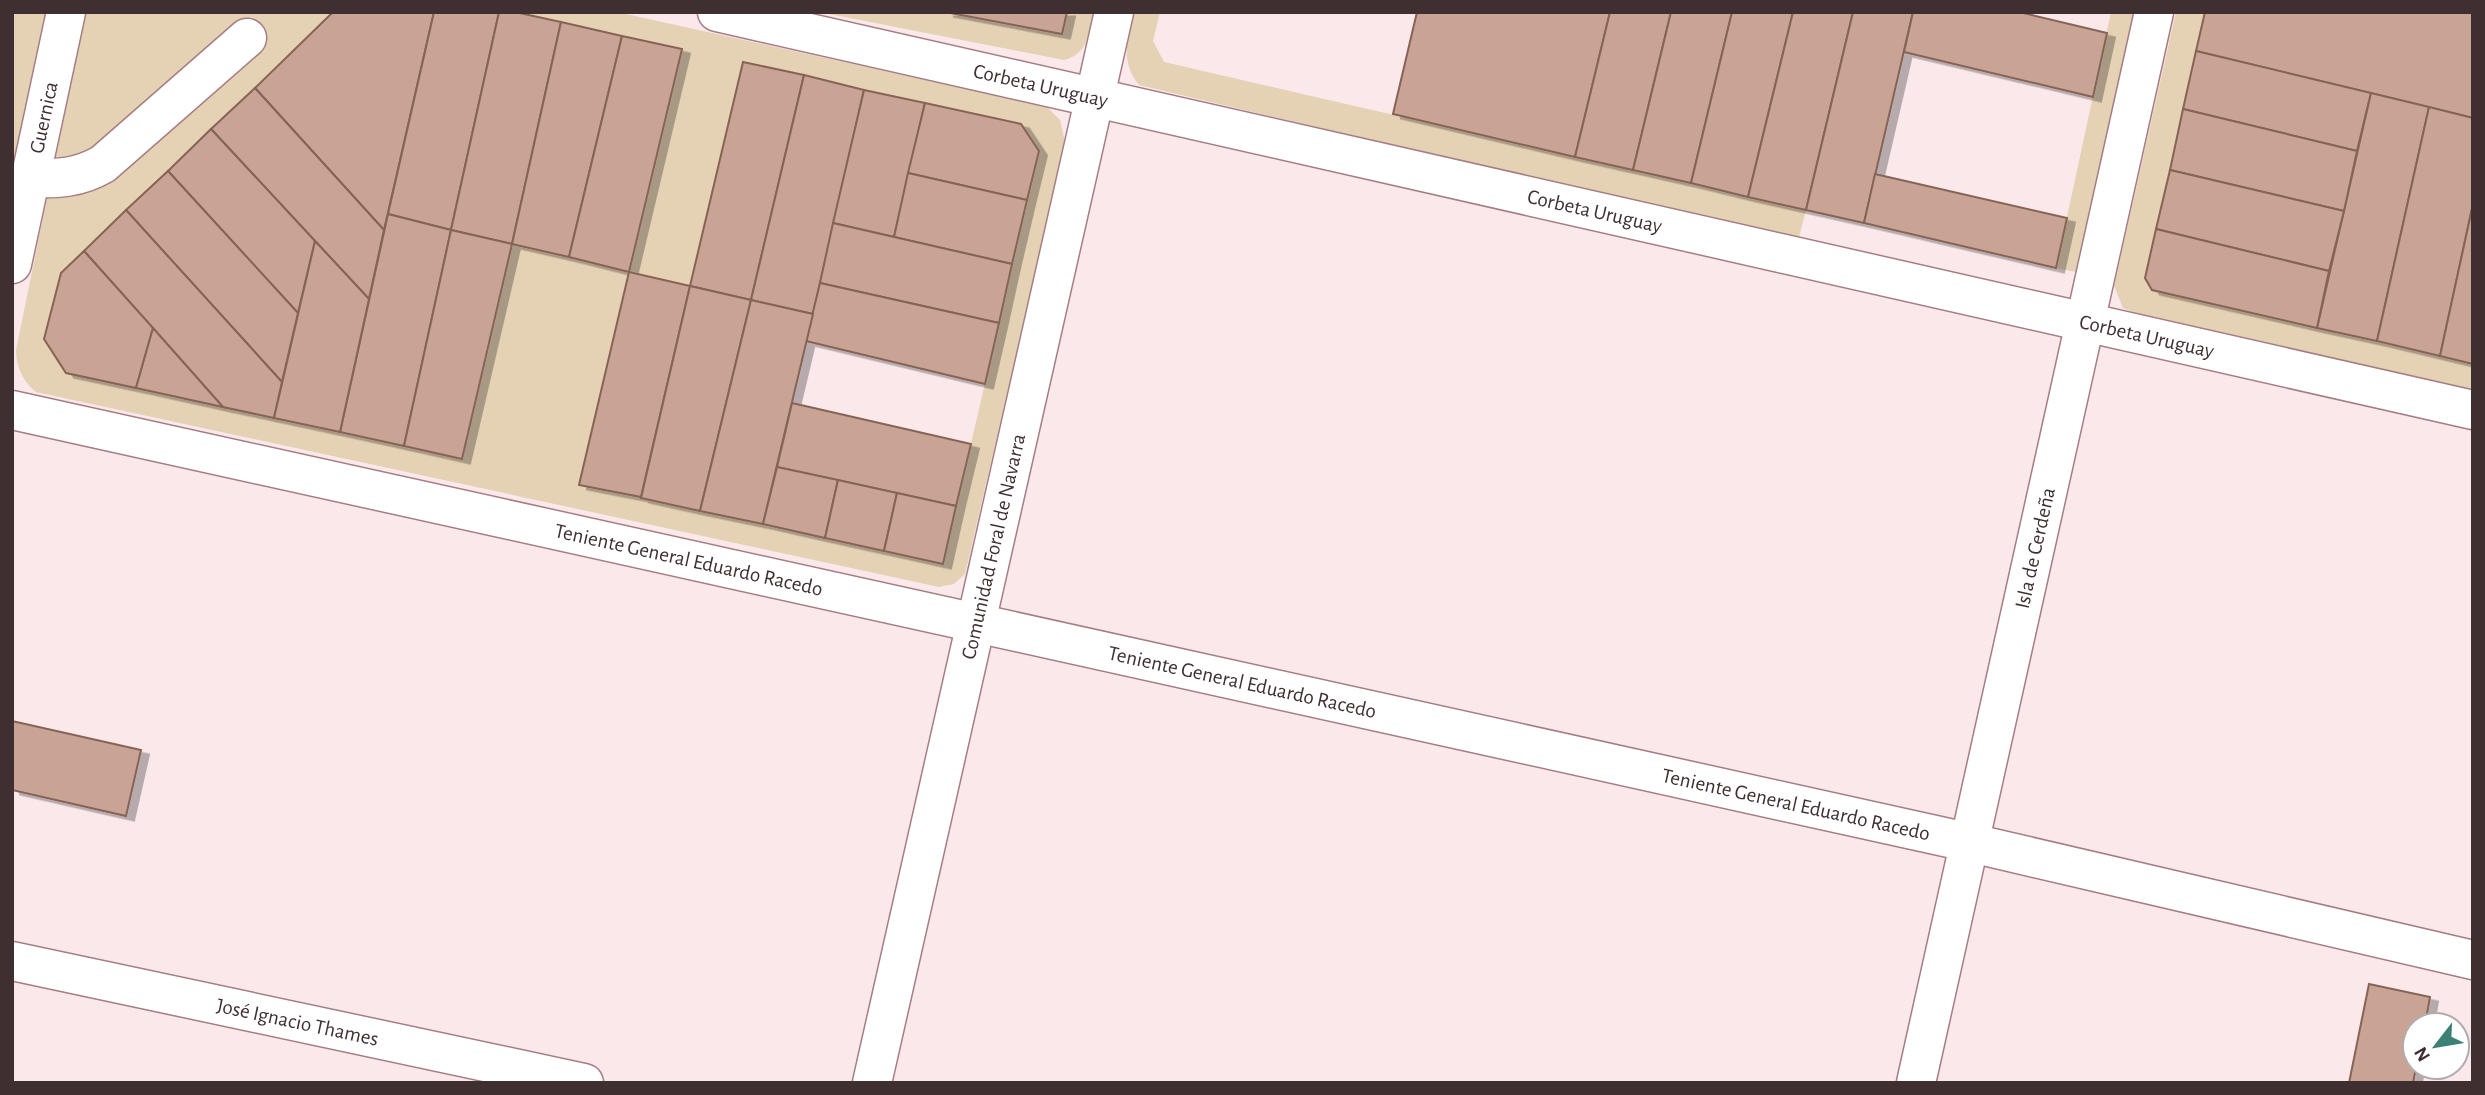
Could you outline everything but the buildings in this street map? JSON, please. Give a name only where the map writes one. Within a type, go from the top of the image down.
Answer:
[{"type":"street","name":"Guernica","points":[[12,264],[66,12]]},
{"type":"street","name":"Corbeta Uruguay","points":[[717,12],[2473,410]]},
{"type":"street","name":"Comunidad Foral de Navarra","points":[[872,1083],[1114,12]]},
{"type":"street","name":"Isla de Cerdeña","points":[[1916,1083],[1967,842],[2154,12]]},
{"type":"street","points":[[31,178],[63,179],[85,174],[103,164],[247,38]]},
{"type":"street","name":"Teniente General Eduardo Racedo","points":[[12,410],[1967,842],[2473,960]]},
{"type":"street","name":"José Ignacio Thames","points":[[12,961],[584,1083]]},
{"type":"shaded area","points":[[12,12],[47,12],[12,168]]},
{"type":"shaded area","points":[[85,12],[332,12],[62,273],[66,373],[461,459],[512,244],[629,271],[682,49],[518,12],[617,12],[1047,107],[1060,120],[1065,142],[965,574],[954,584],[939,587],[36,392],[21,373],[16,350]],"holes":[[[743,62],[864,90],[1039,151],[943,564],[579,484],[628,272],[690,286]]]},
{"type":"shaded area","points":[[819,12],[944,12],[1062,34],[1067,12],[1094,12],[1083,48],[1064,60]]},
{"type":"shaded area","points":[[1134,12],[1160,12],[1153,41],[1164,62],[1806,210],[1798,241],[1139,85],[1127,59],[1127,41]]},
{"type":"shaded area","points":[[2111,12],[2134,12],[2076,272],[2056,268]]},
{"type":"shaded area","points":[[2176,12],[2205,12],[2145,278],[2152,290],[2473,364],[2473,390],[2137,314],[2123,308],[2114,286]]}]
